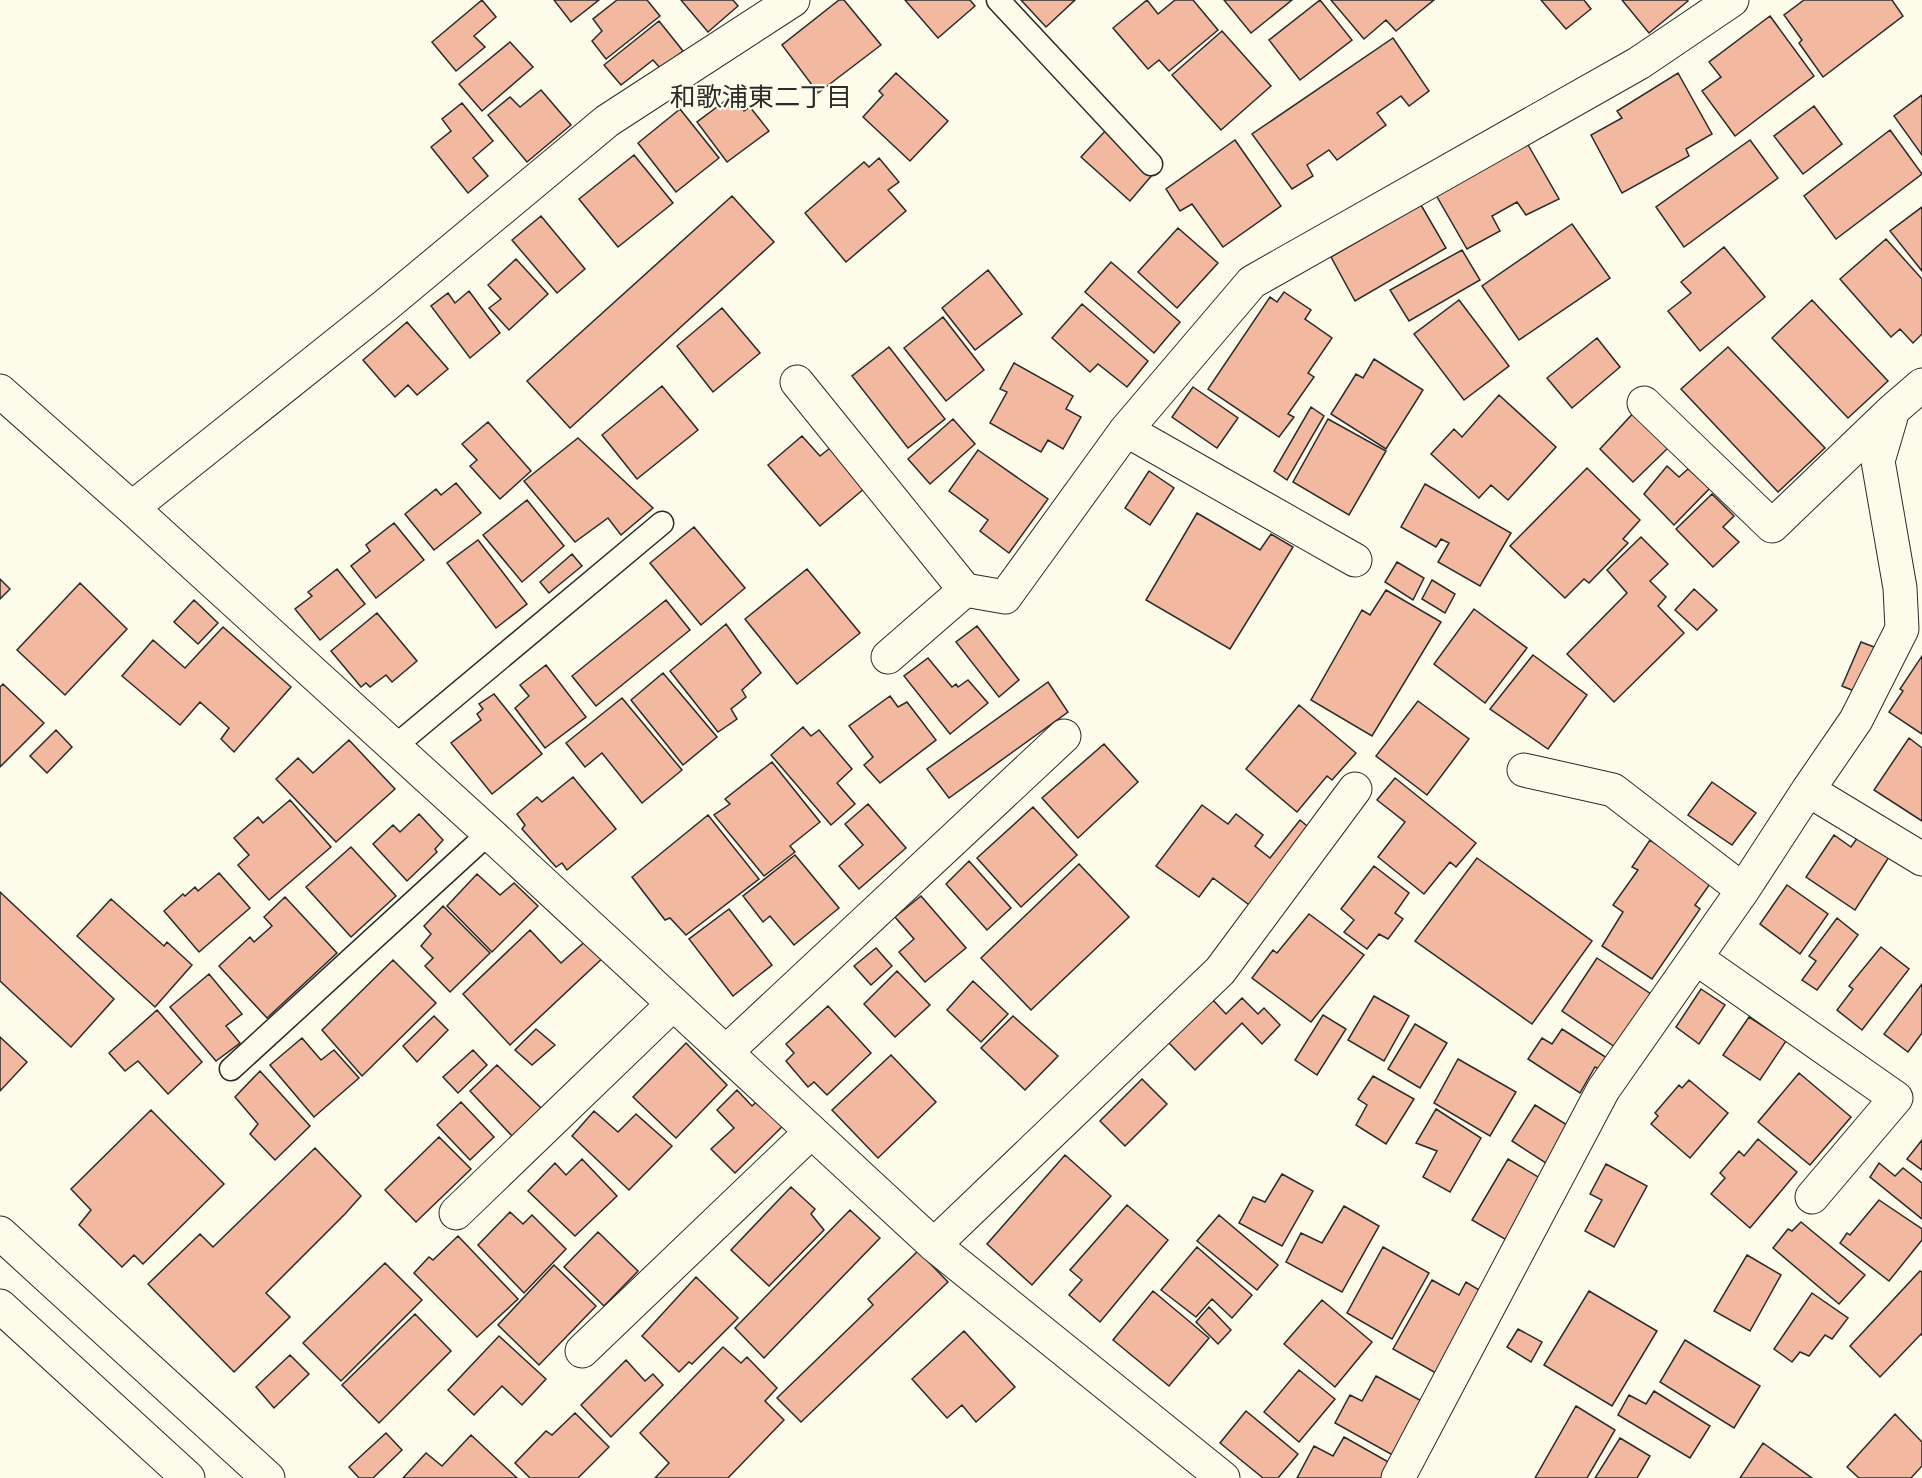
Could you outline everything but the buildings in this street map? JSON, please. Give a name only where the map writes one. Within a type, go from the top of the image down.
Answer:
[{"type":"street","points":[[132,508],[386,305],[608,122],[793,0]]},
{"type":"street","points":[[797,382],[965,590],[1005,597],[1126,430],[1252,282],[1639,63],[1732,0]]},
{"type":"street","points":[[1644,403],[1772,526],[1922,385]]},
{"type":"street","points":[[0,391],[489,833],[934,1245],[1223,1478]]},
{"type":"street","points":[[1398,1478],[1603,1090],[1743,891],[1856,720],[1902,629],[1900,588],[1878,461],[1893,410]]},
{"type":"street","points":[[1126,430],[1355,560]]},
{"type":"street","points":[[888,657],[965,590]]},
{"type":"street","points":[[726,1052],[1064,736]]},
{"type":"street","points":[[1524,770],[1613,790],[1743,891]]},
{"type":"street","points":[[934,1245],[1220,971],[1354,789]]},
{"type":"street","points":[[1808,790],[1922,859]]},
{"type":"street","points":[[1696,958],[1896,1098],[1812,1197]]},
{"type":"street","points":[[456,1213],[674,1004]]},
{"type":"street","points":[[582,1351],[811,1132]]},
{"type":"street","points":[[0,1233],[268,1478]]},
{"type":"street","points":[[0,1306],[188,1478]]},
{"type":"lane","points":[[998,0],[1151,164]]},
{"type":"lane","points":[[394,747],[662,523]]},
{"type":"lane","points":[[231,1069],[489,833]]},
{"type":"district","name":"和歌浦東二丁目","points":[[761,98]]}]
